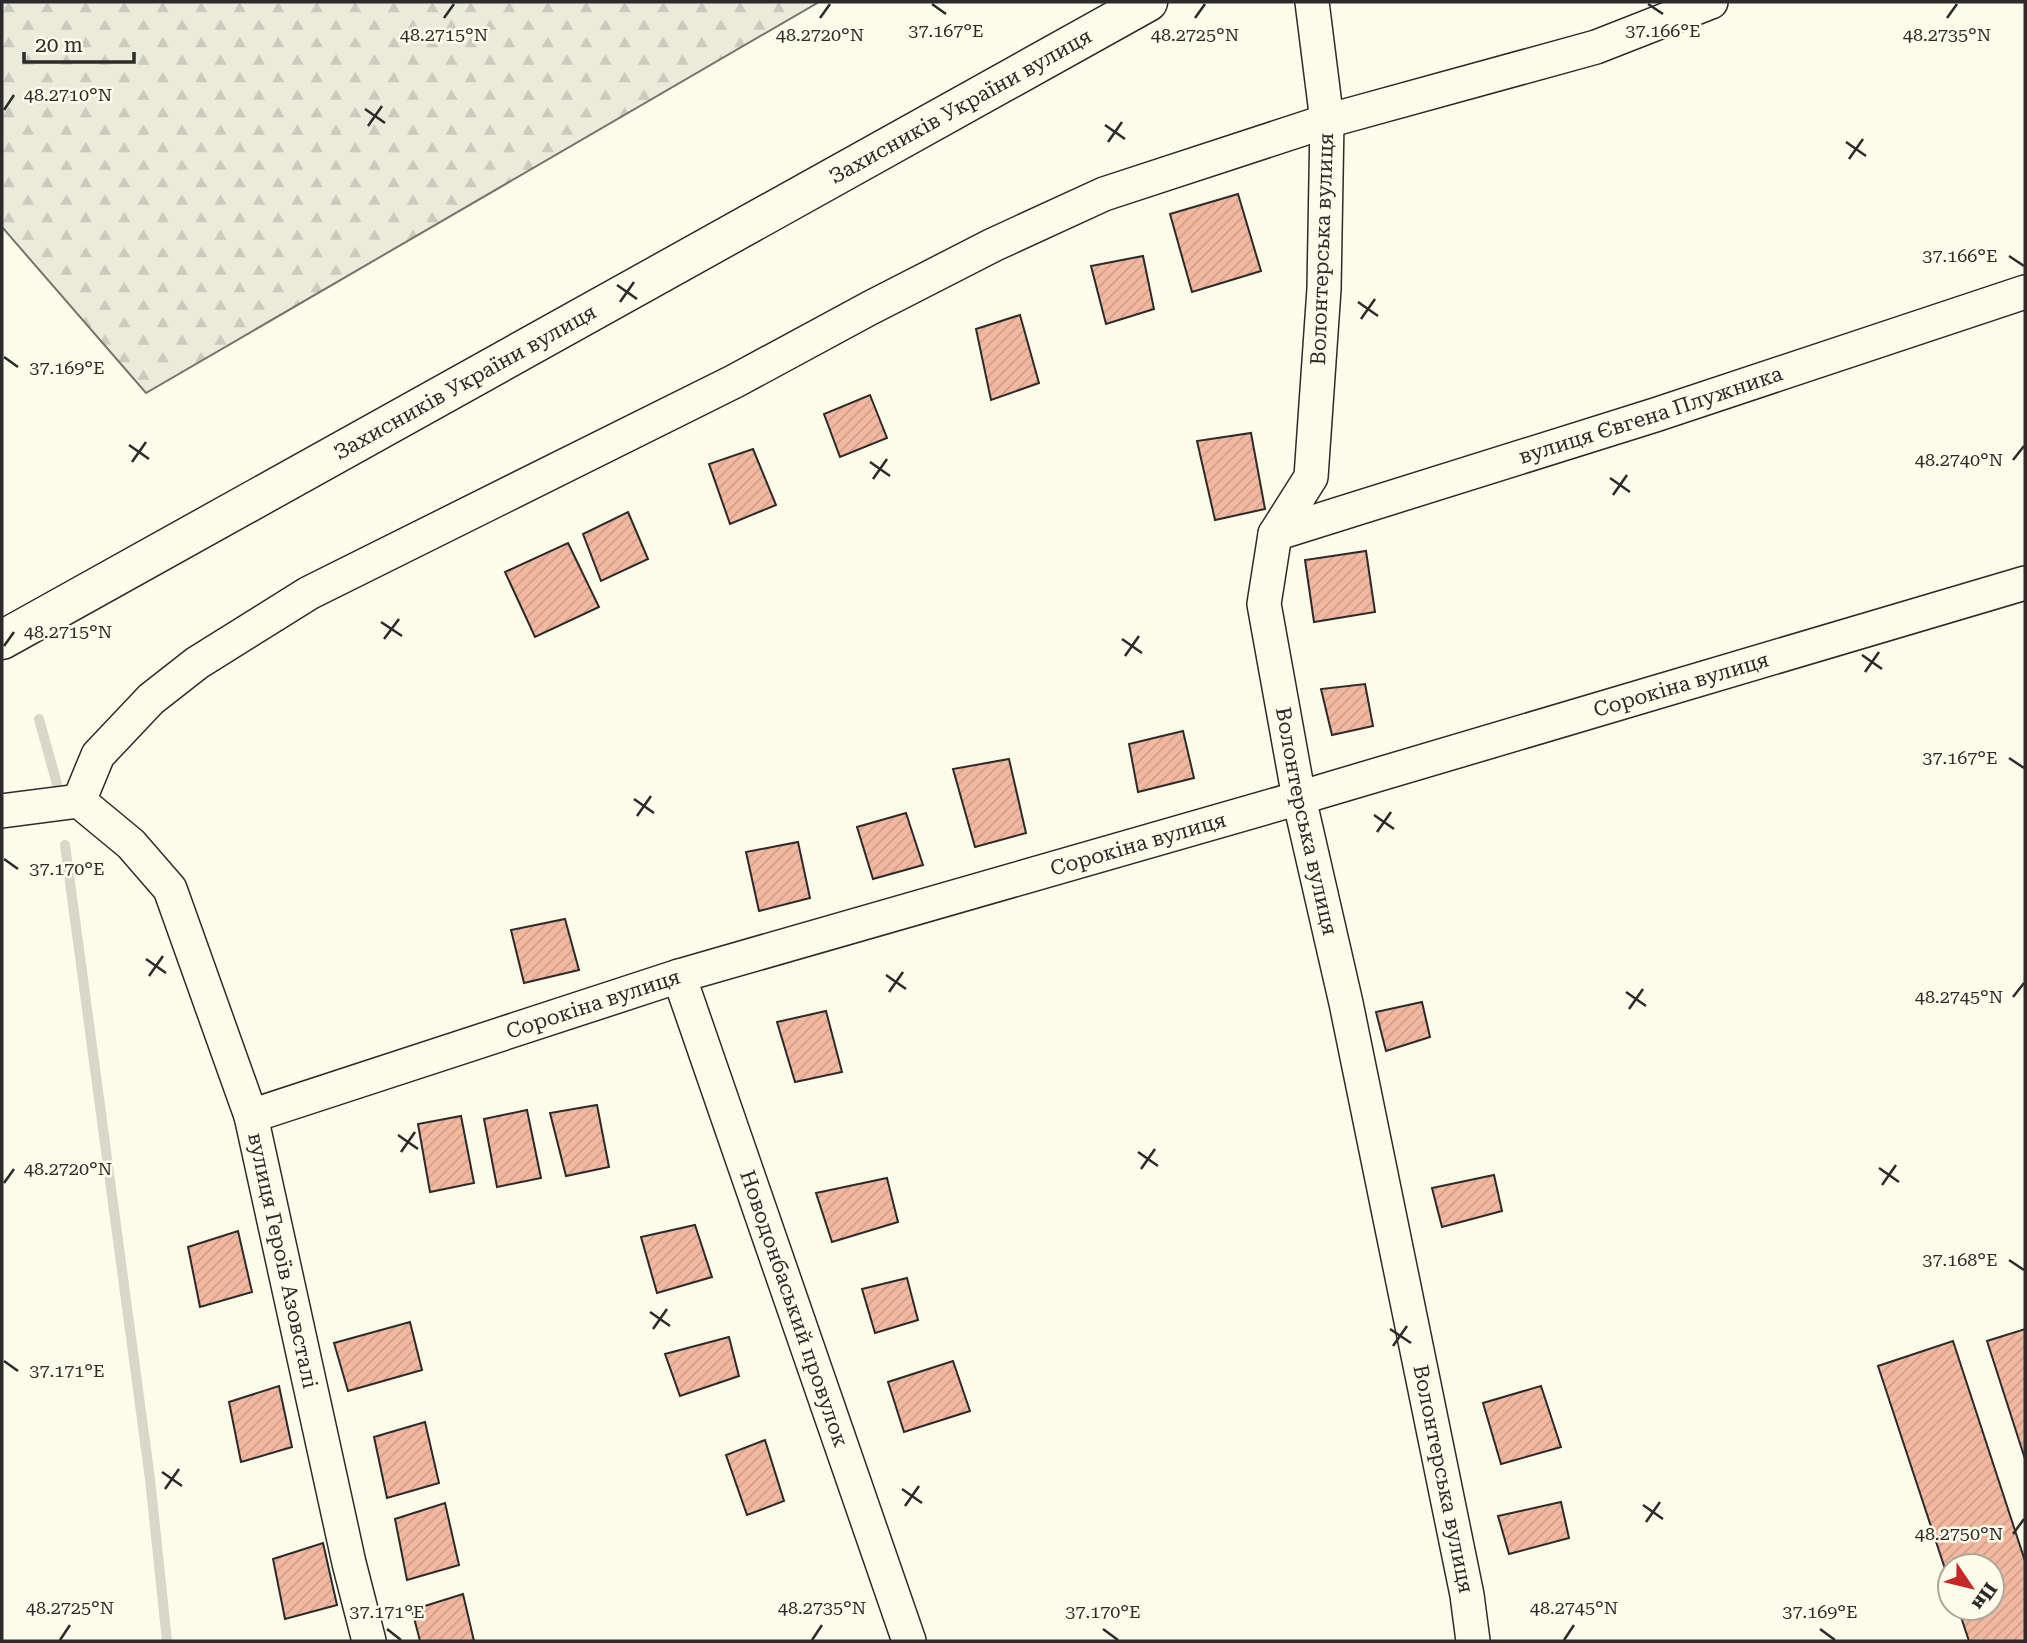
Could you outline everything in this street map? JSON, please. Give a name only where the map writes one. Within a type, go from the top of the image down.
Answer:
[{"type":"highway","name":"Захисників України вулиця","points":[[2,640],[1148,2]]},
{"type":"street","name":"Волонтерська вулиця","points":[[1312,2],[1327,121],[1324,289],[1311,477],[1275,534],[1264,604],[1299,798],[1346,1003],[1468,1595],[1473,1641]]},
{"type":"street","points":[[2,811],[79,801],[98,755],[151,699],[197,663],[309,593],[735,381],[993,245],[1104,194],[1327,121],[1596,47],[1711,2]]},
{"type":"street","name":"вулиця Євгена Плужника","points":[[1275,534],[1655,415],[2025,292]]},
{"type":"street","name":"Сорокіна вулиця","points":[[251,1116],[678,976],[1299,798],[2025,583]]},
{"type":"street","name":"вулиця Героїв Азовсталі","points":[[79,801],[131,844],[170,889],[251,1116],[349,1563],[369,1641]]},
{"type":"street","name":"Новодонбаський провулок","points":[[678,976],[909,1641]]},
{"type":"green space","points":[[2,2],[819,2],[146,393],[2,227]]},
{"type":"building","points":[[1238,194],[1261,271],[1192,292],[1170,214]]},
{"type":"building","points":[[1143,256],[1154,309],[1106,324],[1091,266]]},
{"type":"building","points":[[1020,315],[1039,383],[991,400],[976,329]]},
{"type":"building","points":[[870,395],[887,438],[840,457],[824,414]]},
{"type":"building","points":[[1251,433],[1265,509],[1215,520],[1197,441]]},
{"type":"building","points":[[753,449],[776,505],[730,524],[709,464]]},
{"type":"building","points":[[628,512],[648,559],[601,581],[583,534]]},
{"type":"building","points":[[568,543],[599,607],[535,637],[505,572]]},
{"type":"building","points":[[1366,551],[1375,612],[1314,622],[1305,560]]},
{"type":"building","points":[[1365,684],[1373,726],[1332,735],[1321,689]]},
{"type":"building","points":[[1183,731],[1194,778],[1138,792],[1129,744]]},
{"type":"building","points":[[1009,759],[1026,833],[975,847],[953,769]]},
{"type":"building","points":[[906,813],[923,865],[873,879],[857,827]]},
{"type":"building","points":[[798,842],[810,898],[759,911],[746,852]]},
{"type":"building","points":[[565,919],[579,970],[524,983],[511,930]]},
{"type":"building","points":[[1422,1002],[1430,1037],[1386,1051],[1376,1012]]},
{"type":"building","points":[[826,1011],[842,1072],[795,1082],[777,1022]]},
{"type":"building","points":[[597,1105],[609,1167],[566,1176],[550,1113]]},
{"type":"building","points":[[527,1110],[541,1178],[497,1187],[484,1119]]},
{"type":"building","points":[[461,1116],[474,1183],[430,1192],[418,1124]]},
{"type":"building","points":[[1494,1175],[1502,1211],[1442,1227],[1432,1188]]},
{"type":"building","points":[[887,1178],[898,1222],[832,1242],[816,1193]]},
{"type":"building","points":[[695,1225],[712,1277],[657,1293],[641,1237]]},
{"type":"building","points":[[238,1231],[252,1292],[200,1307],[188,1247]]},
{"type":"building","points":[[907,1278],[918,1320],[875,1333],[862,1289]]},
{"type":"building","points":[[410,1322],[422,1370],[348,1391],[334,1343]]},
{"type":"building","points":[[2025,1329],[2025,1459],[1987,1341]]},
{"type":"building","points":[[729,1337],[739,1376],[680,1396],[665,1354]]},
{"type":"building","points":[[1953,1341],[2025,1561],[2025,1641],[1969,1641],[1963,1622],[2006,1622],[2006,1552],[1939,1552],[1878,1366]]},
{"type":"building","points":[[953,1361],[970,1411],[904,1432],[888,1382]]},
{"type":"building","points":[[279,1386],[292,1447],[241,1462],[229,1402]]},
{"type":"building","points":[[1541,1386],[1561,1447],[1501,1464],[1483,1403]]},
{"type":"building","points":[[425,1422],[439,1483],[387,1498],[374,1437]]},
{"type":"building","points":[[765,1440],[784,1501],[747,1515],[726,1455]]},
{"type":"building","points":[[1561,1502],[1569,1538],[1509,1554],[1498,1516]]},
{"type":"building","points":[[445,1503],[459,1565],[407,1580],[395,1519]]},
{"type":"building","points":[[323,1543],[337,1605],[285,1619],[273,1559]]},
{"type":"building","points":[[463,1594],[474,1641],[420,1641],[412,1610]]},
{"type":"waterway","points":[[39,719],[57,784]]},
{"type":"waterway","points":[[65,845],[150,1479],[167,1641]]}]
